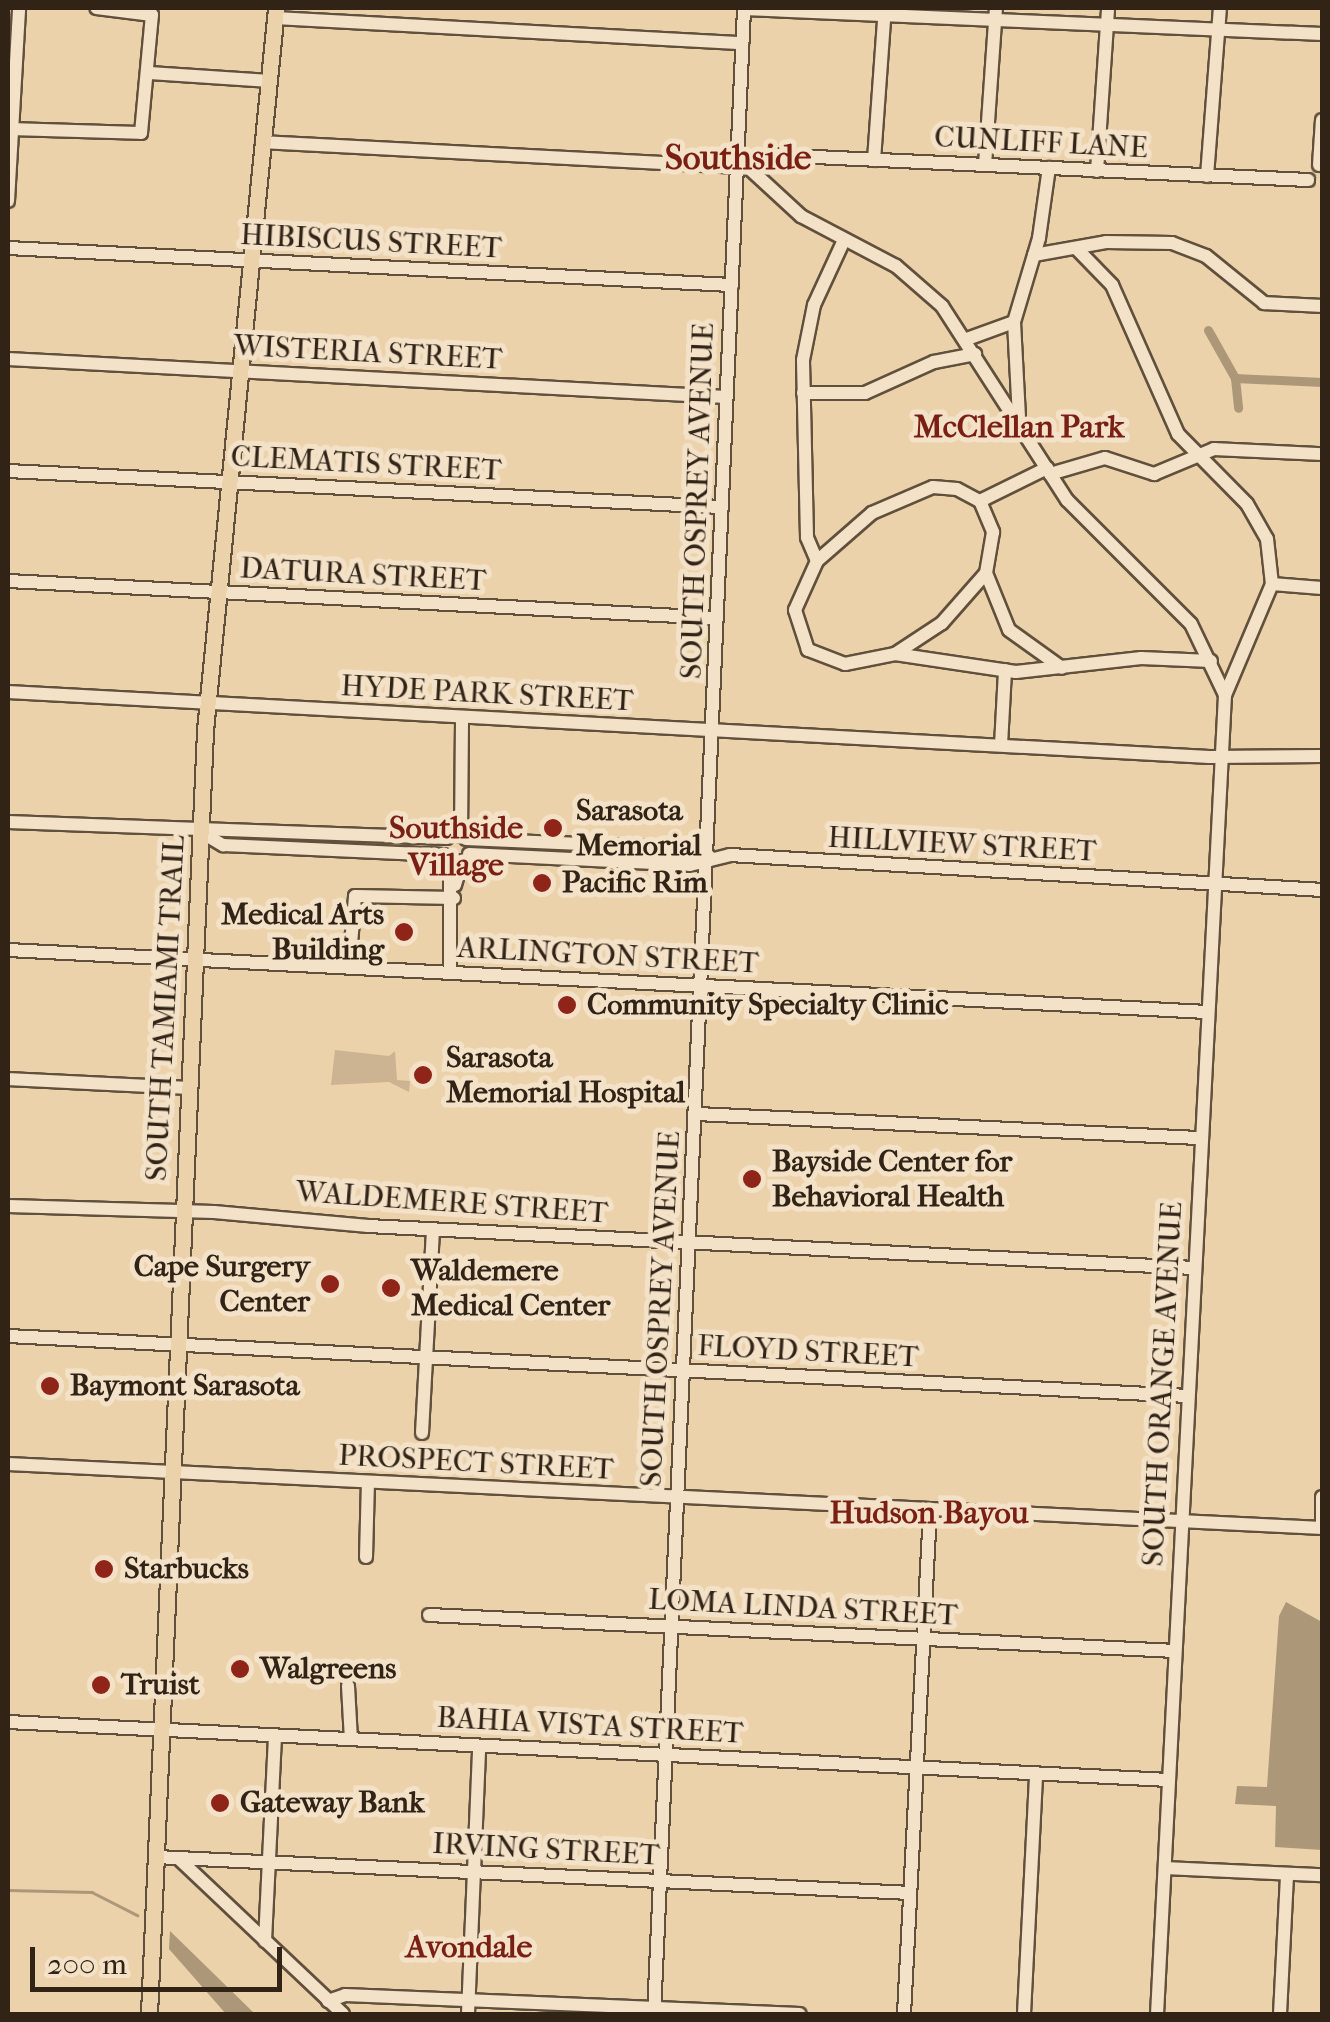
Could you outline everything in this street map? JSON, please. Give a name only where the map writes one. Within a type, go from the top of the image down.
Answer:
[{"type":"main road","name":"SOUTH TAMIAMI TRAIL","points":[[149,2014],[207,703],[275,13]]},
{"type":"street","points":[[8,201],[18,8]]},
{"type":"street","points":[[10,129],[135,135],[145,107],[151,12],[96,8]]},
{"type":"street","points":[[744,8],[995,14],[1107,24],[1322,34]]},
{"type":"street","name":"SOUTH OSPREY AVENUE","points":[[654,2011],[682,1370],[716,731],[717,618],[744,8]]},
{"type":"street","points":[[1097,171],[1108,8]]},
{"type":"street","points":[[1208,176],[1220,8]]},
{"type":"street","points":[[874,160],[884,11]]},
{"type":"street","points":[[275,13],[742,43]]},
{"type":"street","points":[[985,165],[995,14]]},
{"type":"street","points":[[148,72],[268,80]]},
{"type":"street","points":[[1319,165],[1322,120]]},
{"type":"street","points":[[262,142],[738,163],[801,216],[911,277],[967,339],[1049,471],[1098,536],[1183,614],[1225,694]]},
{"type":"street","name":"CUNLIFF LANE","points":[[772,156],[1308,180]]},
{"type":"street","points":[[1020,424],[1014,322],[1034,255],[1049,168]]},
{"type":"street","points":[[817,560],[807,536],[804,393],[810,320],[844,240]]},
{"type":"street","points":[[1034,255],[1129,240],[1172,243],[1206,256],[1264,303],[1322,306]]},
{"type":"street","name":"HIBISCUS STREET","points":[[8,248],[732,285]]},
{"type":"street","points":[[1076,248],[1112,284],[1176,429],[1259,521],[1272,556],[1272,584],[1225,694]]},
{"type":"street","points":[[967,339],[991,334],[1014,322]]},
{"type":"street","points":[[804,393],[865,393],[934,362],[976,354]]},
{"type":"street","name":"WISTERIA STREET","points":[[8,359],[726,397]]},
{"type":"street","points":[[980,501],[1049,471],[1105,458],[1154,474],[1194,452],[1322,454]]},
{"type":"street","name":"CLEMATIS STREET","points":[[8,471],[722,507]]},
{"type":"street","points":[[895,654],[942,623],[986,572],[993,532],[980,501],[951,488],[914,493],[856,523],[817,560],[795,610],[808,650],[845,664],[895,654],[1005,670],[1064,669],[1141,658],[1210,661]]},
{"type":"street","points":[[986,572],[1009,630],[1064,669]]},
{"type":"street","name":"DATURA STREET","points":[[8,581],[717,618]]},
{"type":"street","points":[[1272,584],[1322,588]]},
{"type":"street","points":[[1000,745],[1005,670]]},
{"type":"street","name":"HYDE PARK STREET","points":[[8,692],[1000,745],[1322,756]]},
{"type":"street","name":"SOUTH ORANGE AVENUE","points":[[1157,2014],[1212,884],[1225,694]]},
{"type":"street","points":[[450,973],[462,718]]},
{"type":"street","name":"HILLVIEW STREET","points":[[8,822],[202,832],[221,827],[691,849],[709,856],[1322,890]]},
{"type":"street","name":"HILLVIEW STREET","points":[[202,832],[223,845],[456,858],[690,865],[709,856]]},
{"type":"street","points":[[456,837],[456,858]]},
{"type":"street","points":[[349,968],[353,899],[386,894],[454,893]]},
{"type":"street","name":"ARLINGTON STREET","points":[[8,950],[1206,1012]]},
{"type":"street","points":[[8,1078],[189,1088]]},
{"type":"street","points":[[697,1114],[1200,1138]]},
{"type":"street","name":"WALDEMERE STREET","points":[[8,1206],[184,1216],[252,1214],[433,1230],[1193,1268]]},
{"type":"street","points":[[422,1433],[433,1230]]},
{"type":"street","name":"FLOYD STREET","points":[[8,1336],[1187,1396]]},
{"type":"street","name":"PROSPECT STREET","points":[[8,1464],[930,1512],[1322,1528]]},
{"type":"street","points":[[366,1557],[368,1483]]},
{"type":"street","points":[[1322,1498],[1322,1528]]},
{"type":"street","points":[[904,2014],[930,1512]]},
{"type":"street","name":"LOMA LINDA STREET","points":[[429,1615],[1175,1650]]},
{"type":"street","points":[[348,1686],[350,1739]]},
{"type":"street","name":"BAHIA VISTA STREET","points":[[8,1722],[1169,1780]]},
{"type":"street","points":[[265,1941],[275,1736]]},
{"type":"street","points":[[468,2008],[479,1746]]},
{"type":"street","points":[[1024,2014],[1036,1773]]},
{"type":"street","name":"IRVING STREET","points":[[156,1857],[910,1893]]},
{"type":"street","points":[[178,1858],[343,2014]]},
{"type":"street","points":[[1164,1868],[1322,1876]]},
{"type":"street","points":[[1280,2014],[1287,1874]]},
{"type":"street","points":[[328,2000],[345,1995],[468,2008],[800,2014]]},
{"type":"shaded area","points":[[335,1050],[389,1056],[395,1051],[397,1080],[410,1081],[409,1092],[389,1082],[331,1085]]},
{"type":"shaded area","points":[[1286,1602],[1322,1622],[1322,1850],[1275,1847],[1276,1806],[1235,1804],[1237,1786],[1267,1787],[1279,1616]]},
{"type":"shaded area","points":[[170,1931],[255,2014],[226,2014],[169,1949]]},
{"type":"waterway","points":[[1208,330],[1235,378],[1238,408]]},
{"type":"waterway","points":[[1235,378],[1322,382]]},
{"type":"waterway","points":[[8,1890],[92,1892],[137,1915]]},
{"type":"place","name":"Sarasota Memorial","points":[[553,828]]},
{"type":"place","name":"Pacific Rim","points":[[542,883]]},
{"type":"place","name":"Medical Arts Building","points":[[404,932]]},
{"type":"place","name":"Community Specialty Clinic","points":[[567,1005]]},
{"type":"place","name":"Sarasota Memorial Hospital","points":[[423,1075]]},
{"type":"place","name":"Bayside Center for Behavioral Health","points":[[752,1179]]},
{"type":"place","name":"Cape Surgery Center","points":[[330,1284]]},
{"type":"place","name":"Waldemere Medical Center","points":[[391,1288]]},
{"type":"place","name":"Baymont Sarasota","points":[[50,1386]]},
{"type":"place","name":"Starbucks","points":[[104,1569]]},
{"type":"place","name":"Walgreens","points":[[240,1669]]},
{"type":"place","name":"Truist","points":[[101,1685]]},
{"type":"place","name":"Gateway Bank","points":[[220,1803]]},
{"type":"district","name":"Southside","points":[[738,158]]},
{"type":"district","name":"McClellan Park","points":[[1019,427]]},
{"type":"district","name":"Southside Village","points":[[456,848]]},
{"type":"district","name":"Hudson Bayou","points":[[929,1513]]},
{"type":"district","name":"Avondale","points":[[469,1947]]}]
